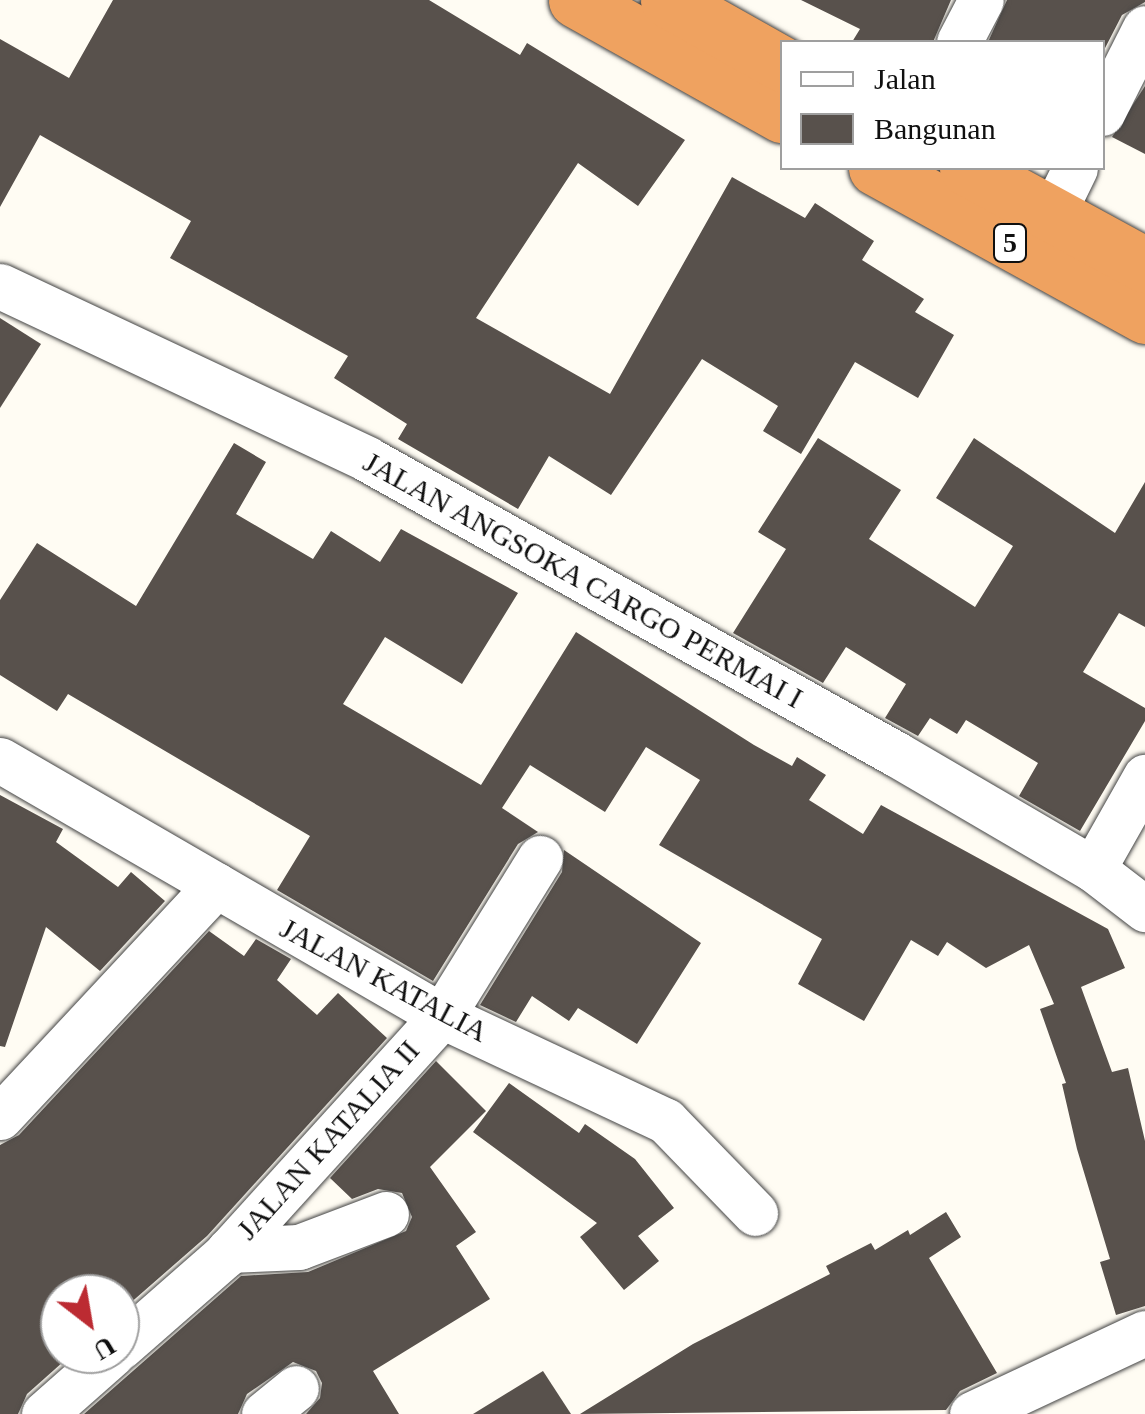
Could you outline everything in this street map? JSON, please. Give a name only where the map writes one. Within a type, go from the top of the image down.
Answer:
[{"type":"highway","points":[[576,0],[780,114]]},
{"type":"highway","points":[[668,0],[780,63]]},
{"type":"highway","name":"5","points":[[880,170],[1145,316]]},
{"type":"highway","name":"5","points":[[975,170],[1063,191],[1145,266]]},
{"type":"street","points":[[960,40],[980,0]]},
{"type":"street","points":[[1105,107],[1145,28]]},
{"type":"street","name":"JALAN ANGSOKA CARGO PERMAI I","points":[[0,286],[367,459],[1093,870],[1145,909]]},
{"type":"street","name":"JALAN KATALIA","points":[[0,760],[442,1016],[666,1121],[754,1212]]},
{"type":"street","points":[[1093,870],[1145,777]]},
{"type":"street","name":"JALAN KATALIA II","points":[[140,1329],[229,1250],[442,1016],[540,858]]},
{"type":"street","points":[[0,1117],[216,886]]},
{"type":"street","points":[[229,1250],[300,1248],[386,1214]]},
{"type":"street","points":[[972,1414],[1145,1333]]},
{"type":"street","points":[[44,1414],[89,1374]]},
{"type":"building","points":[[113,0],[429,0],[520,55],[527,43],[685,140],[638,206],[578,163],[476,318],[610,394],[732,177],[805,218],[815,203],[874,241],[862,260],[924,299],[915,312],[954,335],[918,398],[855,362],[801,454],[763,431],[778,406],[702,359],[611,495],[549,456],[518,509],[398,439],[407,424],[334,378],[348,356],[170,258],[191,221],[40,135],[0,207],[0,39],[69,78]]},
{"type":"building","points":[[801,0],[951,0],[934,40],[853,40],[860,29]]},
{"type":"building","points":[[1007,0],[1145,0],[1122,15],[1105,48],[1105,40],[989,40]]},
{"type":"building","points":[[1145,86],[1145,154],[1112,137]]},
{"type":"building","points":[[0,318],[41,344],[0,408]]},
{"type":"building","points":[[818,438],[901,490],[869,539],[975,607],[1013,546],[936,498],[974,438],[1115,533],[1145,482],[1145,627],[1119,613],[1083,672],[1145,708],[1145,721],[1080,831],[1019,796],[1038,763],[966,720],[957,734],[930,718],[918,736],[885,718],[906,684],[846,647],[823,683],[733,633],[786,549],[758,532]]},
{"type":"building","points":[[234,443],[266,462],[236,514],[313,559],[331,531],[380,562],[401,529],[518,593],[462,684],[385,637],[343,704],[481,785],[576,632],[754,745],[792,766],[797,757],[826,775],[809,800],[863,834],[881,805],[1108,929],[1125,968],[1081,987],[1112,1072],[1128,1068],[1145,1141],[1145,1306],[1116,1315],[1100,1262],[1110,1259],[1077,1149],[1062,1084],[1066,1083],[1040,1009],[1054,1004],[1029,945],[986,968],[947,942],[938,956],[911,940],[864,1021],[798,984],[822,939],[659,845],[700,780],[646,747],[605,812],[530,765],[502,808],[538,832],[518,844],[433,981],[277,890],[310,836],[68,694],[57,711],[0,675],[0,600],[37,543],[136,606]]},
{"type":"building","points":[[0,795],[63,829],[56,842],[118,887],[131,872],[165,901],[100,971],[46,927],[5,1047],[0,1046]]},
{"type":"building","points":[[564,850],[701,943],[637,1044],[578,1008],[569,1021],[532,996],[516,1022],[480,1005],[562,872]]},
{"type":"building","points":[[209,931],[244,956],[256,939],[291,959],[277,980],[317,1015],[338,993],[387,1038],[207,1236],[140,1295],[140,1274],[40,1274],[40,1374],[50,1374],[27,1394],[18,1414],[0,1414],[0,1145],[19,1135]]},
{"type":"building","points":[[436,1061],[486,1111],[430,1167],[476,1232],[456,1246],[490,1299],[373,1371],[399,1414],[306,1414],[320,1398],[322,1383],[316,1371],[293,1362],[247,1394],[238,1414],[84,1414],[130,1374],[140,1374],[140,1365],[241,1276],[308,1272],[406,1231],[412,1217],[402,1193],[378,1189],[352,1199],[330,1178]]},
{"type":"building","points":[[509,1083],[579,1133],[585,1124],[635,1159],[674,1208],[638,1236],[659,1261],[624,1290],[580,1237],[597,1223],[473,1132]]},
{"type":"building","points":[[946,1212],[961,1237],[929,1258],[997,1373],[960,1391],[946,1410],[580,1414],[693,1344],[830,1274],[826,1266],[871,1243],[875,1250],[908,1230],[910,1235]]},
{"type":"building","points":[[543,1371],[571,1414],[473,1414]]}]
